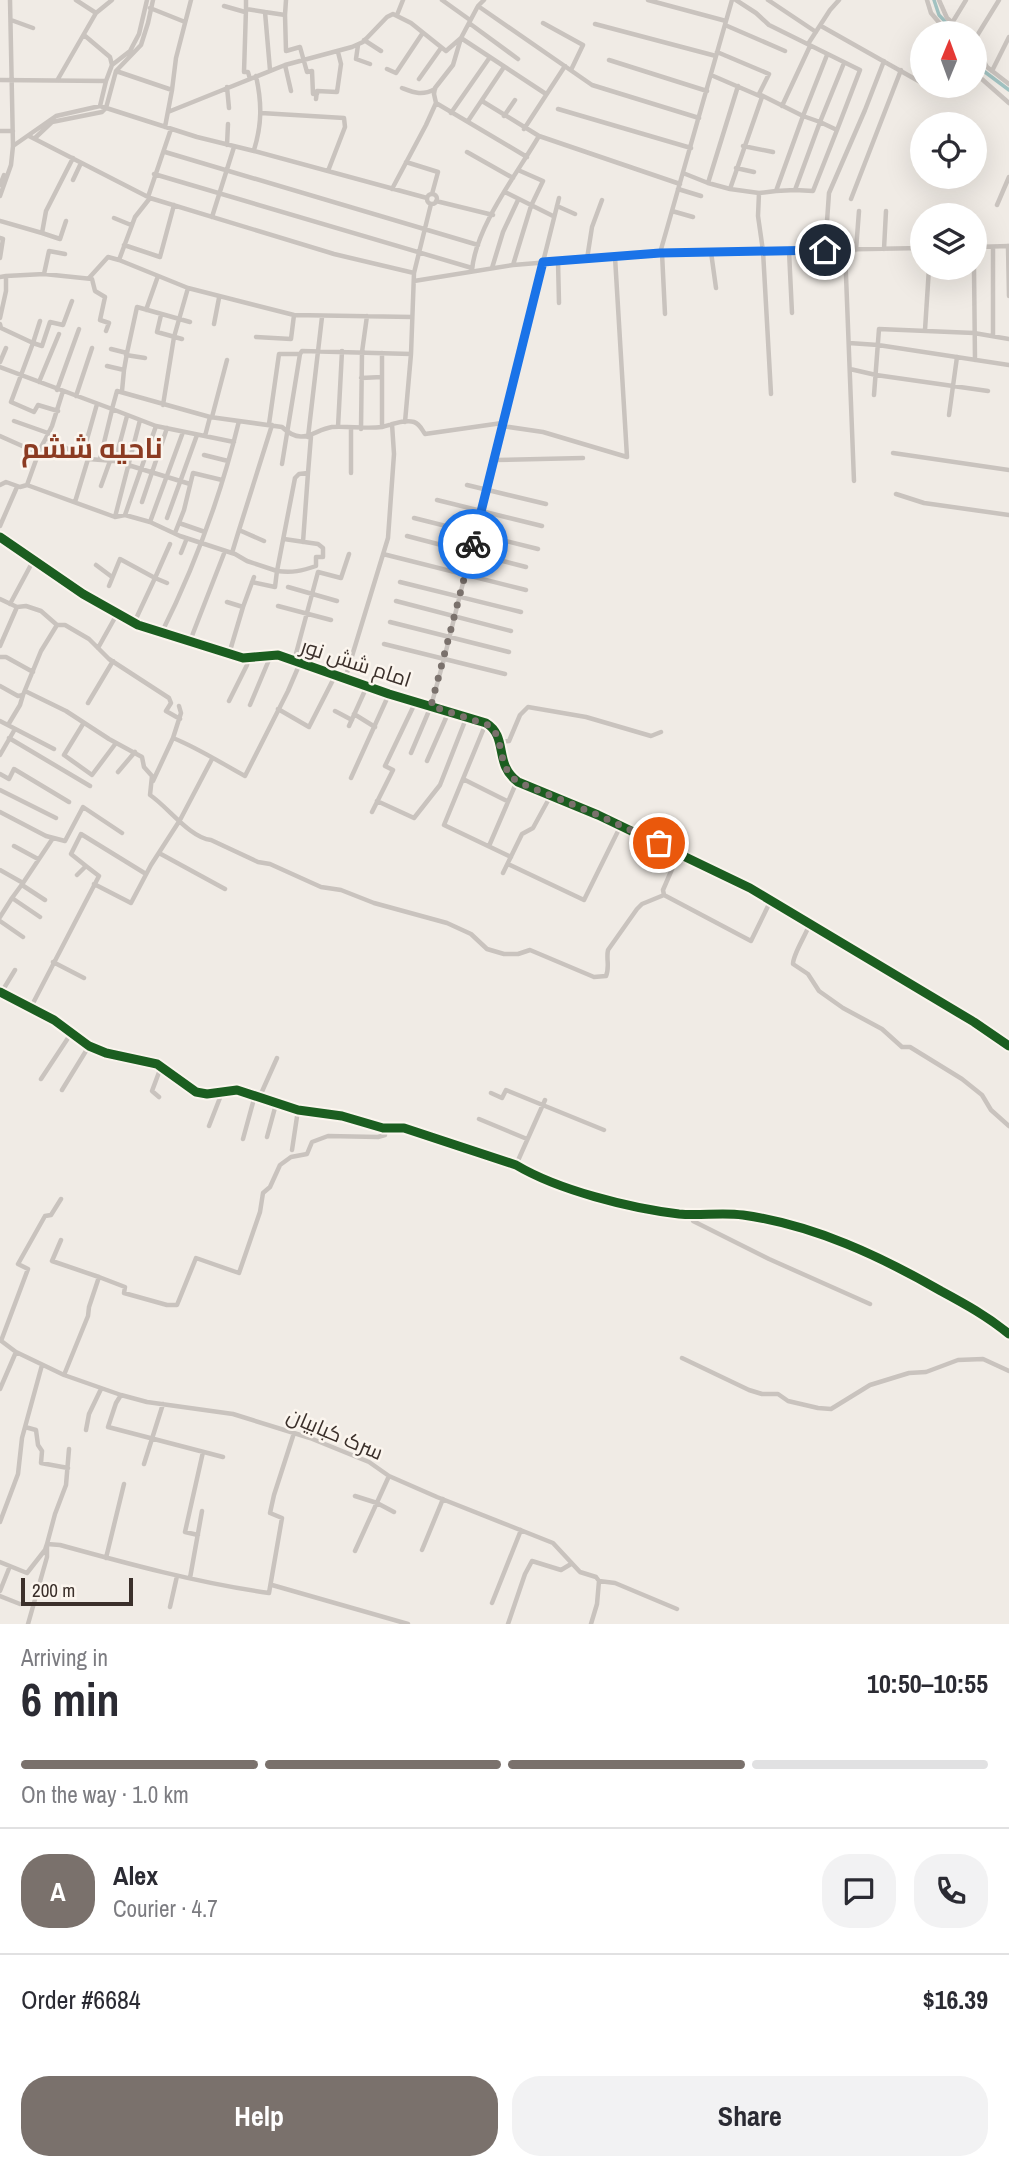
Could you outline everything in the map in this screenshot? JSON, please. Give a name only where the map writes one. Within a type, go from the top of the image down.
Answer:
[{"type":"street","points":[[0,196],[13,146],[10,0]]},
{"type":"street","points":[[76,0],[96,13]]},
{"type":"street","points":[[58,79],[96,13],[112,0]]},
{"type":"street","points":[[100,106],[106,81],[130,51],[139,34],[147,0]]},
{"type":"street","points":[[114,68],[141,45],[153,0]]},
{"type":"street","points":[[165,127],[176,58],[191,0]]},
{"type":"street","points":[[246,0],[244,72],[247,72],[250,79]]},
{"type":"street","points":[[286,0],[286,51],[300,47],[307,72],[312,71],[313,94],[317,97],[317,91],[337,92],[341,64],[338,52]]},
{"type":"street","points":[[397,15],[403,0]]},
{"type":"street","points":[[442,0],[518,59]]},
{"type":"street","points":[[401,88],[425,94],[435,88],[453,65],[469,21],[484,0]]},
{"type":"street","points":[[648,0],[725,23],[785,51]]},
{"type":"street","points":[[665,314],[661,253],[679,186],[707,91],[725,23],[734,0],[756,13],[769,25],[860,70],[814,191],[759,193],[730,189],[683,173]]},
{"type":"street","points":[[768,0],[816,32]]},
{"type":"street","points":[[782,106],[809,45],[839,0]]},
{"type":"street","points":[[927,0],[937,21]]},
{"type":"street","points":[[939,0],[950,21]]},
{"type":"street","points":[[952,21],[966,0]]},
{"type":"street","points":[[986,21],[999,0]]},
{"type":"street","points":[[224,6],[285,15]]},
{"type":"street","points":[[478,6],[592,85],[699,118]]},
{"type":"street","points":[[150,8],[185,22]]},
{"type":"street","points":[[265,12],[270,70]]},
{"type":"street","points":[[168,112],[270,70],[358,44],[387,17],[397,15],[446,51],[461,38]]},
{"type":"street","points":[[11,20],[33,28]]},
{"type":"street","points":[[542,23],[582,45],[571,70]]},
{"type":"street","points":[[595,24],[717,54],[769,74],[759,94],[762,97],[730,189]]},
{"type":"street","points":[[821,26],[910,76]]},
{"type":"street","points":[[387,69],[396,73],[422,34]]},
{"type":"street","points":[[13,146],[32,137],[52,122],[102,112],[106,108],[114,68],[110,57],[84,35]]},
{"type":"street","points":[[992,71],[1009,37]]},
{"type":"street","points":[[461,38],[546,94]]},
{"type":"street","points":[[364,40],[381,51]]},
{"type":"street","points":[[358,44],[356,59],[370,64]]},
{"type":"street","points":[[419,79],[441,48]]},
{"type":"street","points":[[776,191],[827,55]]},
{"type":"street","points":[[451,113],[490,57]]},
{"type":"street","points":[[609,60],[707,91]]},
{"type":"street","points":[[825,250],[829,193],[884,61]]},
{"type":"street","points":[[795,190],[844,63]]},
{"type":"street","points":[[285,65],[291,91]]},
{"type":"street","points":[[524,129],[565,66]]},
{"type":"street","points":[[468,121],[504,67]]},
{"type":"street","points":[[987,67],[1009,84]]},
{"type":"street","points":[[114,68],[172,90]]},
{"type":"street","points":[[851,200],[866,153],[901,70]]},
{"type":"street","points":[[711,75],[837,130]]},
{"type":"street","points":[[254,151],[261,128],[256,76]]},
{"type":"street","points":[[0,80],[106,81]]},
{"type":"street","points":[[987,84],[1009,103]]},
{"type":"street","points":[[708,183],[738,86]]},
{"type":"street","points":[[227,88],[229,108]]},
{"type":"street","points":[[392,189],[436,103],[435,88]]},
{"type":"street","points":[[504,116],[515,100]]},
{"type":"street","points":[[482,101],[539,136],[701,196]]},
{"type":"street","points":[[436,103],[527,157]]},
{"type":"street","points":[[32,137],[56,116],[100,106],[227,145],[392,189],[436,197],[414,273],[405,422]]},
{"type":"street","points":[[558,108],[691,148]]},
{"type":"street","points":[[261,113],[344,118],[345,127],[328,171]]},
{"type":"street","points":[[227,145],[228,124]]},
{"type":"street","points":[[119,260],[131,225],[149,197],[154,174],[172,129]]},
{"type":"street","points":[[0,131],[13,131]]},
{"type":"street","points":[[472,269],[478,245],[505,191],[539,136]]},
{"type":"street","points":[[32,137],[149,197],[334,254],[414,273]]},
{"type":"street","points":[[212,216],[234,146]]},
{"type":"street","points":[[743,146],[773,152]]},
{"type":"street","points":[[165,152],[478,245]]},
{"type":"street","points":[[467,152],[513,178]]},
{"type":"street","points":[[0,185],[12,155]]},
{"type":"street","points":[[42,233],[46,211],[73,158]]},
{"type":"street","points":[[406,162],[438,172],[429,196]]},
{"type":"street","points":[[73,180],[81,163]]},
{"type":"street","points":[[736,168],[754,172]]},
{"type":"street","points":[[513,265],[531,206],[543,181],[518,170]]},
{"type":"street","points":[[154,174],[472,269]]},
{"type":"street","points":[[997,205],[1009,177]]},
{"type":"street","points":[[505,191],[517,200],[553,215]]},
{"type":"street","points":[[759,193],[758,216],[763,251],[771,394]]},
{"type":"street","points":[[429,196],[434,203],[493,215]]},
{"type":"street","points":[[411,753],[431,706],[450,637],[559,198]]},
{"type":"street","points":[[492,268],[517,200]]},
{"type":"street","points":[[587,259],[592,227],[603,200]]},
{"type":"street","points":[[124,245],[160,257],[174,205]]},
{"type":"street","points":[[557,206],[575,214]]},
{"type":"street","points":[[672,211],[693,217]]},
{"type":"street","points":[[856,250],[859,211]]},
{"type":"street","points":[[884,249],[886,211]]},
{"type":"street","points":[[114,218],[131,225]]},
{"type":"street","points":[[0,221],[60,239],[66,221]]},
{"type":"street","points":[[0,238],[4,239],[0,258]]},
{"type":"street","points":[[987,247],[1009,246],[1009,296]]},
{"type":"street","points":[[993,247],[993,336]]},
{"type":"street","points":[[414,281],[472,269],[661,253],[910,248]]},
{"type":"street","points":[[845,250],[854,481]]},
{"type":"street","points":[[44,274],[49,251],[65,254]]},
{"type":"street","points":[[789,251],[792,313]]},
{"type":"street","points":[[711,252],[716,288]]},
{"type":"street","points":[[89,278],[108,257],[219,298],[294,315],[412,317]]},
{"type":"street","points":[[100,459],[117,391],[211,417],[282,427],[287,432],[310,437],[328,428],[361,429],[405,422],[414,422],[425,434],[502,425],[542,432],[627,457],[615,257]]},
{"type":"street","points":[[558,261],[559,303]]},
{"type":"street","points":[[0,318],[6,291],[3,276],[44,274],[89,278],[92,279],[95,291],[105,297],[100,320],[109,323],[106,331]]},
{"type":"street","points":[[146,310],[158,276]]},
{"type":"street","points":[[925,330],[928,280]]},
{"type":"street","points":[[974,280],[975,360]]},
{"type":"street","points":[[163,405],[174,337],[188,288]]},
{"type":"street","points":[[214,324],[219,298]]},
{"type":"street","points":[[0,324],[1,328],[42,346],[50,322],[63,325],[72,301]]},
{"type":"street","points":[[122,391],[126,354],[136,307],[190,322]]},
{"type":"street","points":[[161,315],[157,332],[182,338]]},
{"type":"street","points":[[256,337],[291,340],[294,315]]},
{"type":"street","points":[[361,429],[362,352],[367,316]]},
{"type":"street","points":[[303,542],[322,317]]},
{"type":"street","points":[[40,321],[12,404],[34,412],[38,405],[58,411]]},
{"type":"street","points":[[27,485],[38,453],[58,411],[60,390],[79,329]]},
{"type":"street","points":[[874,395],[879,329],[974,333],[1009,339]]},
{"type":"street","points":[[39,382],[59,334]]},
{"type":"street","points":[[849,343],[1009,365]]},
{"type":"street","points":[[6,348],[0,365],[20,376],[156,426],[234,442]]},
{"type":"street","points":[[76,396],[92,348]]},
{"type":"street","points":[[111,349],[145,358]]},
{"type":"street","points":[[232,553],[271,425],[279,354],[342,351],[411,354]]},
{"type":"street","points":[[338,427],[342,351]]},
{"type":"street","points":[[382,353],[382,426]]},
{"type":"street","points":[[282,464],[300,354]]},
{"type":"street","points":[[949,415],[957,357]]},
{"type":"street","points":[[205,436],[227,360]]},
{"type":"street","points":[[107,366],[124,370]]},
{"type":"street","points":[[850,369],[988,391]]},
{"type":"street","points":[[361,378],[382,377]]},
{"type":"street","points":[[82,457],[97,404]]},
{"type":"street","points":[[101,486],[127,416]]},
{"type":"street","points":[[115,517],[140,420]]},
{"type":"street","points":[[14,421],[47,436],[82,457],[130,465],[190,484]]},
{"type":"street","points":[[161,634],[202,542],[239,421]]},
{"type":"street","points":[[345,679],[388,538],[394,454],[392,424]]},
{"type":"street","points":[[125,515],[156,426]]},
{"type":"street","points":[[142,502],[167,428]]},
{"type":"street","points":[[351,428],[351,473]]},
{"type":"street","points":[[150,522],[183,432]]},
{"type":"street","points":[[167,518],[197,435]]},
{"type":"street","points":[[0,436],[38,453]]},
{"type":"street","points":[[893,453],[1009,470]]},
{"type":"street","points":[[204,455],[228,461]]},
{"type":"street","points":[[494,460],[583,457]]},
{"type":"street","points":[[75,502],[88,459]]},
{"type":"street","points":[[175,533],[193,473],[222,480]]},
{"type":"street","points":[[229,654],[253,579],[275,587],[295,478],[299,474],[308,473]]},
{"type":"street","points":[[0,485],[6,482],[17,487],[27,485],[115,517],[125,515],[150,522],[277,571],[290,573],[316,566],[316,557],[323,557],[323,548],[318,544],[284,539]]},
{"type":"street","points":[[467,485],[546,504]]},
{"type":"street","points":[[0,526],[17,487]]},
{"type":"street","points":[[896,494],[924,503],[1009,515]]},
{"type":"street","points":[[437,500],[541,526]]},
{"type":"street","points":[[414,518],[538,549]]},
{"type":"street","points":[[179,523],[205,532]]},
{"type":"street","points":[[239,530],[264,541]]},
{"type":"street","points":[[407,536],[526,567]]},
{"type":"street","name":"امام شش نور","points":[[0,537],[117,614],[161,634],[229,654],[248,657],[271,655],[297,662],[389,694],[486,723]]},
{"type":"street","points":[[181,553],[187,538]]},
{"type":"street","points":[[134,623],[170,544]]},
{"type":"street","points":[[190,641],[225,551]]},
{"type":"street","points":[[173,738],[245,776],[278,709],[297,662],[317,572],[341,579],[349,554]]},
{"type":"street","points":[[383,554],[526,590]]},
{"type":"street","points":[[109,586],[120,559],[167,583]]},
{"type":"street","points":[[10,604],[33,561]]},
{"type":"street","points":[[96,565],[112,577]]},
{"type":"street","points":[[400,582],[521,612]]},
{"type":"street","points":[[288,587],[337,600]]},
{"type":"street","points":[[0,598],[17,607],[26,606],[41,611],[57,625],[65,625],[89,639],[113,662],[169,698],[171,703],[166,711],[180,719]]},
{"type":"street","points":[[396,601],[511,632]]},
{"type":"street","points":[[227,602],[243,607]]},
{"type":"street","points":[[278,606],[331,620]]},
{"type":"street","points":[[0,646],[17,607]]},
{"type":"street","points":[[98,648],[117,614]]},
{"type":"street","points":[[390,622],[509,652]]},
{"type":"street","points":[[8,725],[20,705],[41,651],[57,625]]},
{"type":"street","points":[[384,644],[505,674]]},
{"type":"street","points":[[250,705],[271,655]]},
{"type":"street","points":[[0,657],[6,657],[33,672]]},
{"type":"street","points":[[229,701],[248,657]]},
{"type":"street","points":[[88,703],[113,662]]},
{"type":"street","points":[[278,709],[309,727],[335,676]]},
{"type":"street","points":[[0,686],[18,696],[24,693],[66,711],[83,724],[142,757],[144,767],[152,776],[150,795],[193,834],[321,887],[341,890],[374,903],[447,923],[471,934],[487,949],[504,954],[518,954],[530,950],[594,977],[606,976],[609,970],[608,950],[637,909],[642,904],[664,895]]},
{"type":"street","points":[[349,726],[367,686]]},
{"type":"street","points":[[351,778],[389,694]]},
{"type":"street","points":[[372,812],[393,770],[385,766],[416,701]]},
{"type":"street","points":[[153,782],[180,719],[179,706]]},
{"type":"street","points":[[499,742],[509,741],[520,715],[528,707],[586,717],[651,736],[660,732]]},
{"type":"street","points":[[335,711],[375,727]]},
{"type":"street","points":[[427,761],[449,711]]},
{"type":"street","points":[[377,801],[414,818],[440,785],[467,716]]},
{"type":"street","points":[[0,721],[54,749]]},
{"type":"street","points":[[511,858],[444,825],[486,723],[495,732],[504,768],[509,776],[517,781],[621,825],[771,900],[974,1022],[1009,1046]]},
{"type":"street","points":[[83,724],[64,755],[92,775],[116,743]]},
{"type":"street","points":[[0,755],[15,729]]},
{"type":"street","points":[[9,738],[90,786]]},
{"type":"street","points":[[118,772],[135,752]]},
{"type":"street","points":[[94,884],[131,903],[212,759]]},
{"type":"street","points":[[0,774],[9,779],[14,769],[69,802]]},
{"type":"street","points":[[463,779],[508,802]]},
{"type":"street","points":[[489,846],[517,781]]},
{"type":"street","points":[[0,790],[57,818]]},
{"type":"street","points":[[503,873],[522,834],[533,828],[551,795]]},
{"type":"street","points":[[0,813],[65,841],[83,807],[122,833]]},
{"type":"street","points":[[508,864],[584,900],[621,825]]},
{"type":"street","points":[[31,1007],[99,874],[71,854],[80,834],[146,874]]},
{"type":"street","points":[[23,937],[0,919],[53,838]]},
{"type":"street","points":[[14,846],[38,859]]},
{"type":"street","points":[[664,895],[663,890],[678,852]]},
{"type":"street","points":[[159,853],[225,889]]},
{"type":"street","points":[[77,875],[86,866]]},
{"type":"street","points":[[0,870],[46,900]]},
{"type":"street","points":[[664,895],[751,942],[771,900]]},
{"type":"street","points":[[12,898],[40,917]]},
{"type":"street","points":[[810,923],[793,964],[808,974],[819,991],[843,1008],[882,1029],[902,1047],[910,1047],[962,1079],[982,1095],[990,1110],[1009,1126]]},
{"type":"street","points":[[52,962],[84,978]]},
{"type":"street","points":[[15,970],[1,992],[72,1032],[89,1046],[161,1067],[196,1092],[207,1094],[237,1090],[298,1110],[342,1116],[386,1128],[404,1128],[628,1205],[694,1214],[741,1215],[825,1234],[909,1272],[973,1307],[1009,1334]]},
{"type":"street","points":[[41,1079],[72,1032]]},
{"type":"street","points":[[61,1090],[89,1046]]},
{"type":"street","points":[[243,1139],[258,1096],[277,1058]]},
{"type":"street","points":[[159,1097],[152,1091],[161,1067]]},
{"type":"street","points":[[209,1126],[223,1090]]},
{"type":"street","points":[[491,1093],[502,1098],[506,1090],[544,1102],[604,1130]]},
{"type":"street","points":[[516,1165],[544,1102]]},
{"type":"street","points":[[267,1137],[276,1104]]},
{"type":"street","points":[[292,1150],[298,1110]]},
{"type":"street","points":[[479,1119],[527,1139]]},
{"type":"street","points":[[61,1240],[52,1261],[125,1287],[124,1293],[167,1305],[177,1305],[196,1258],[239,1273],[260,1212],[263,1193],[270,1187],[280,1165],[291,1157],[307,1154],[312,1142],[328,1136],[378,1137],[385,1135],[386,1128]]},
{"type":"street","points":[[1,1341],[28,1269],[18,1264],[45,1216],[51,1215],[61,1199]]},
{"type":"street","points":[[694,1214],[694,1221],[704,1227],[870,1304]]},
{"type":"street","points":[[64,1375],[88,1316],[99,1277]]},
{"type":"street","name":"سرک کبابیان","points":[[1,1341],[42,1365],[101,1389],[163,1404],[233,1414],[294,1433],[369,1462],[389,1476],[558,1546],[580,1572],[596,1577],[599,1581],[615,1583],[677,1609]]},
{"type":"street","points":[[0,1389],[16,1352]]},
{"type":"street","points":[[682,1358],[749,1390],[762,1394],[778,1394],[789,1401],[831,1409],[870,1385],[909,1373],[926,1372],[958,1360],[983,1359],[1009,1371]]},
{"type":"street","points":[[0,1522],[18,1474],[26,1427],[42,1365]]},
{"type":"street","points":[[86,1430],[89,1414],[101,1389]]},
{"type":"street","points":[[121,1395],[108,1427],[223,1457]]},
{"type":"street","points":[[145,1464],[150,1438],[163,1404]]},
{"type":"street","points":[[26,1427],[36,1430],[38,1445],[42,1451],[41,1463],[68,1468]]},
{"type":"street","points":[[47,1544],[60,1545],[177,1576],[269,1594],[282,1518],[270,1513],[294,1433]]},
{"type":"street","points":[[0,1562],[27,1573],[45,1550],[66,1485],[69,1449]]},
{"type":"street","points":[[198,1535],[185,1532],[203,1452]]},
{"type":"street","points":[[355,1551],[389,1476]]},
{"type":"street","points":[[107,1558],[124,1484]]},
{"type":"street","points":[[355,1496],[377,1503],[394,1513]]},
{"type":"street","points":[[422,1550],[443,1499]]},
{"type":"street","points":[[190,1578],[202,1511]]},
{"type":"street","points":[[492,1602],[521,1530]]},
{"type":"street","points":[[28,1624],[47,1557],[47,1544]]},
{"type":"street","points":[[508,1624],[532,1561],[561,1570],[571,1564]]},
{"type":"street","points":[[10,1566],[0,1594],[20,1604]]},
{"type":"street","points":[[170,1607],[177,1576]]},
{"type":"street","points":[[591,1624],[597,1604],[599,1581]]},
{"type":"street","points":[[272,1585],[408,1624]]},
{"type":"waterway","points":[[934,0],[939,15],[945,21]]},
{"type":"waterway","points":[[987,74],[1009,90]]},
{"type":"cycle path","points":[[0,537],[83,594],[138,625],[243,658],[278,655],[389,694],[486,723],[497,736],[510,775],[518,782],[598,815],[750,888],[974,1022],[1009,1046]]},
{"type":"cycle path","points":[[0,992],[54,1020],[89,1046],[106,1053],[157,1064],[196,1092],[207,1094],[237,1090],[298,1110],[342,1116],[383,1128],[404,1128],[516,1165],[573,1190],[638,1207],[679,1214],[743,1215],[821,1234],[918,1278],[976,1311],[1009,1334]]},
{"type":"way so far","points":[[473,544],[431,706],[491,726],[499,742],[504,768],[509,776],[518,782],[659,843]]},
{"type":"district","name":"ناحیه ششم","points":[[92,448]]},
{"type":"route","points":[[473,544],[543,262],[660,253],[825,250]]}]
